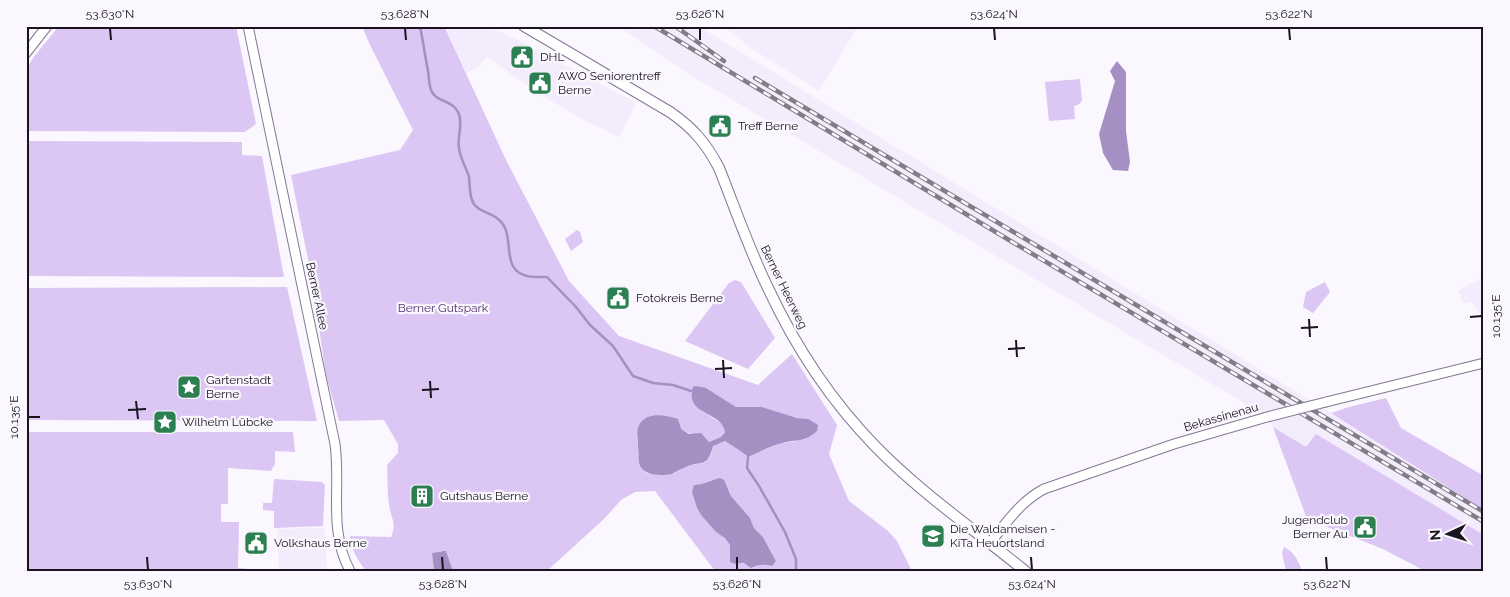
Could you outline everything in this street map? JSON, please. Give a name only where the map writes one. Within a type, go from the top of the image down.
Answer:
[{"type":"main road","name":"Berner Heerweg","points":[[524,26],[670,112],[698,136],[713,156],[719,168],[754,257],[771,294],[802,351],[839,405],[877,448],[923,489],[1025,571]]},
{"type":"street","points":[[26,53],[47,26]]},
{"type":"street","name":"Berner Allee","points":[[248,26],[333,435],[337,461],[337,529],[340,549],[350,571]]},
{"type":"street","name":"Bekassinenau","points":[[990,543],[1021,506],[1036,493],[1044,489],[1174,444],[1267,417],[1484,363]]},
{"type":"shaded area","points":[[449,26],[487,26],[520,41],[633,101],[636,103],[619,137],[576,116],[537,92],[487,57],[478,67],[466,73],[446,30]]},
{"type":"shaded area","points":[[618,26],[698,26],[1331,413],[1484,510],[1484,535],[1316,434],[1306,447],[1273,427],[1251,407],[689,74]]},
{"type":"shaded area","points":[[723,26],[858,26],[819,91],[754,50]]},
{"type":"shaded area","points":[[1117,61],[1126,72],[1126,131],[1130,162],[1128,171],[1113,170],[1103,153],[1099,134],[1115,81],[1110,71]]},
{"type":"shaded area","points":[[1484,276],[1484,322],[1472,302],[1464,304],[1458,291]]},
{"type":"shaded area","points":[[693,387],[706,388],[736,407],[762,407],[797,418],[808,419],[818,425],[817,431],[803,439],[784,442],[748,457],[725,441],[713,446],[709,458],[704,462],[686,467],[672,474],[658,475],[648,473],[639,463],[637,433],[639,425],[647,418],[662,415],[678,419],[681,429],[689,434],[701,433],[709,442],[721,437],[725,432],[717,420],[698,408],[694,403],[692,396]]},
{"type":"shaded area","points":[[720,478],[724,480],[731,496],[750,518],[754,528],[763,537],[776,561],[772,566],[761,565],[751,568],[744,563],[735,564],[730,562],[730,545],[701,515],[692,492],[694,485]]},
{"type":"shaded area","points":[[325,528],[327,571],[279,571],[277,529]]},
{"type":"shaded area","points":[[446,551],[453,571],[434,571],[432,553]]},
{"type":"green space","points":[[59,26],[236,26],[256,124],[245,132],[26,131],[26,70],[33,58]]},
{"type":"green space","name":"Berner Gutspark","points":[[362,26],[444,26],[506,160],[569,281],[619,336],[758,385],[792,354],[837,425],[829,454],[849,501],[888,531],[897,541],[912,571],[715,571],[655,491],[635,492],[621,500],[605,518],[547,571],[453,571],[446,551],[444,551],[432,553],[434,571],[366,571],[355,554],[350,536],[391,537],[394,526],[388,499],[387,465],[398,453],[398,444],[384,420],[339,421],[326,375],[311,274],[291,175],[400,150],[413,130]],"holes":[[[706,388],[736,407],[762,407],[797,418],[808,419],[813,435],[792,442],[780,443],[748,457],[725,441],[713,446],[710,456],[705,462],[688,466],[673,474],[646,473],[639,464],[637,437],[678,419],[680,429],[709,442],[721,437],[725,431],[724,426],[703,412],[695,404],[693,398],[691,391]],[[711,480],[729,490],[731,496],[750,518],[754,528],[763,537],[776,561],[735,564],[730,556],[730,545],[725,537],[716,532],[701,515],[692,492]]]},
{"type":"green space","points":[[1080,79],[1082,101],[1074,106],[1075,119],[1049,121],[1045,82]]},
{"type":"green space","points":[[26,141],[242,142],[242,155],[262,156],[284,277],[26,276]]},
{"type":"green space","points":[[577,230],[580,232],[583,242],[571,251],[565,239]]},
{"type":"green space","points":[[735,280],[741,282],[775,338],[748,369],[685,341],[729,283]]},
{"type":"green space","points":[[1325,282],[1330,292],[1313,313],[1303,307],[1306,292]]},
{"type":"green space","points":[[287,287],[317,421],[26,420],[26,288]]},
{"type":"green space","points":[[1386,398],[1401,428],[1484,476],[1484,510],[1331,413]]},
{"type":"green space","points":[[1273,427],[1306,447],[1316,434],[1484,535],[1484,571],[1425,571],[1383,549],[1307,519]]},
{"type":"green space","points":[[26,432],[293,432],[295,452],[275,451],[275,464],[271,471],[228,468],[228,504],[221,504],[221,522],[239,522],[238,568],[250,569],[250,571],[26,571]]},
{"type":"green space","points":[[274,479],[322,482],[325,485],[323,526],[274,528],[274,511],[263,510],[263,503],[272,503]]},
{"type":"green space","points":[[1284,547],[1295,556],[1301,568],[1300,571],[1286,571],[1282,553]]},
{"type":"waterway","points":[[420,26],[431,90],[437,97],[453,106],[459,114],[459,148],[469,177],[472,200],[478,208],[497,218],[505,228],[511,261],[514,267],[518,272],[526,276],[547,277],[576,307],[590,325],[613,346],[633,376],[653,383],[673,385],[691,391]]},
{"type":"waterway","points":[[748,457],[747,468],[785,532],[796,559],[796,571]]},
{"type":"railway","points":[[654,26],[1004,237],[1484,522]]},
{"type":"railway","points":[[675,26],[724,61]]},
{"type":"railway","points":[[755,78],[1484,512]]},
{"type":"place","name":"DHL","points":[[522,57]]},
{"type":"place","name":"AWO Seniorentreff Berne","points":[[540,83]]},
{"type":"place","name":"Treff Berne","points":[[720,126]]},
{"type":"place","name":"Fotokreis Berne","points":[[618,298]]},
{"type":"place","name":"Gartenstadt Berne","points":[[189,387]]},
{"type":"place","name":"Wilhelm Lübcke","points":[[165,422]]},
{"type":"place","name":"Gutshaus Berne","points":[[422,496]]},
{"type":"place","name":"Jugendclub Berner Au","points":[[1365,527]]},
{"type":"place","name":"Die Waldameisen - KiTa Heuortsland","points":[[933,536]]},
{"type":"place","name":"Volkshaus Berne","points":[[256,543]]}]
